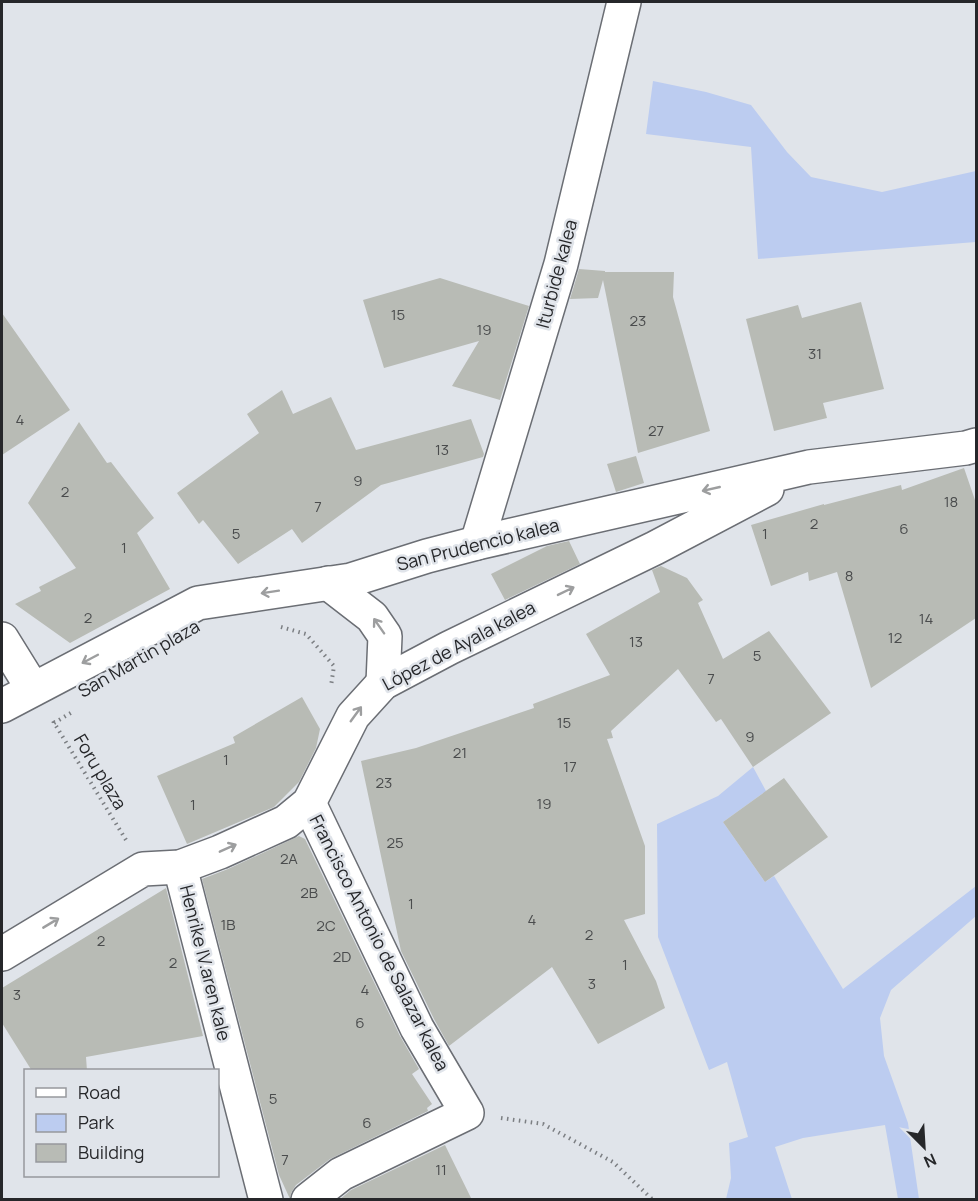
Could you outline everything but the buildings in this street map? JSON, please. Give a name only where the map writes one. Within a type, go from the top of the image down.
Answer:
[{"type":"street","name":"Iturbide kalea","points":[[477,543],[561,264],[624,2]]},
{"type":"street","name":"San Prudencio kalea","points":[[2,706],[198,603],[351,580],[477,543],[809,467],[976,445]]},
{"type":"street","name":"López de Ayala kalea","points":[[2,954],[143,869],[180,867],[220,852],[286,822],[309,803],[353,716],[383,683],[459,643],[655,548],[809,467]]},
{"type":"street","points":[[328,583],[372,617],[385,636],[383,683]]},
{"type":"street","points":[[2,639],[33,689]]},
{"type":"street","name":"Francisco Antonio de Salazar kalea","points":[[309,803],[417,1028],[467,1113]]},
{"type":"street","name":"Henrike IV.aren kale","points":[[180,867],[266,1200]]},
{"type":"street","points":[[308,1200],[341,1174],[467,1113]]},
{"type":"path","points":[[279,626],[306,634],[334,666],[327,711],[349,725]]},
{"type":"path","name":"Foru plaza","points":[[33,689],[143,869]]},
{"type":"path","name":"San Martin plaza","points":[[54,723],[84,705]]},
{"type":"path","points":[[467,1113],[543,1124],[613,1162],[653,1200]]},
{"type":"green space","points":[[653,81],[706,92],[751,105],[787,152],[811,177],[882,192],[976,171],[976,242],[758,259],[751,147],[646,134]]},
{"type":"green space","points":[[753,767],[766,791],[723,822],[765,882],[774,876],[843,989],[976,886],[976,916],[891,990],[880,1018],[884,1056],[908,1123],[919,1199],[898,1199],[885,1125],[803,1138],[775,1147],[792,1199],[726,1199],[731,1178],[729,1143],[748,1137],[727,1062],[709,1070],[658,937],[657,824],[718,796]]}]
